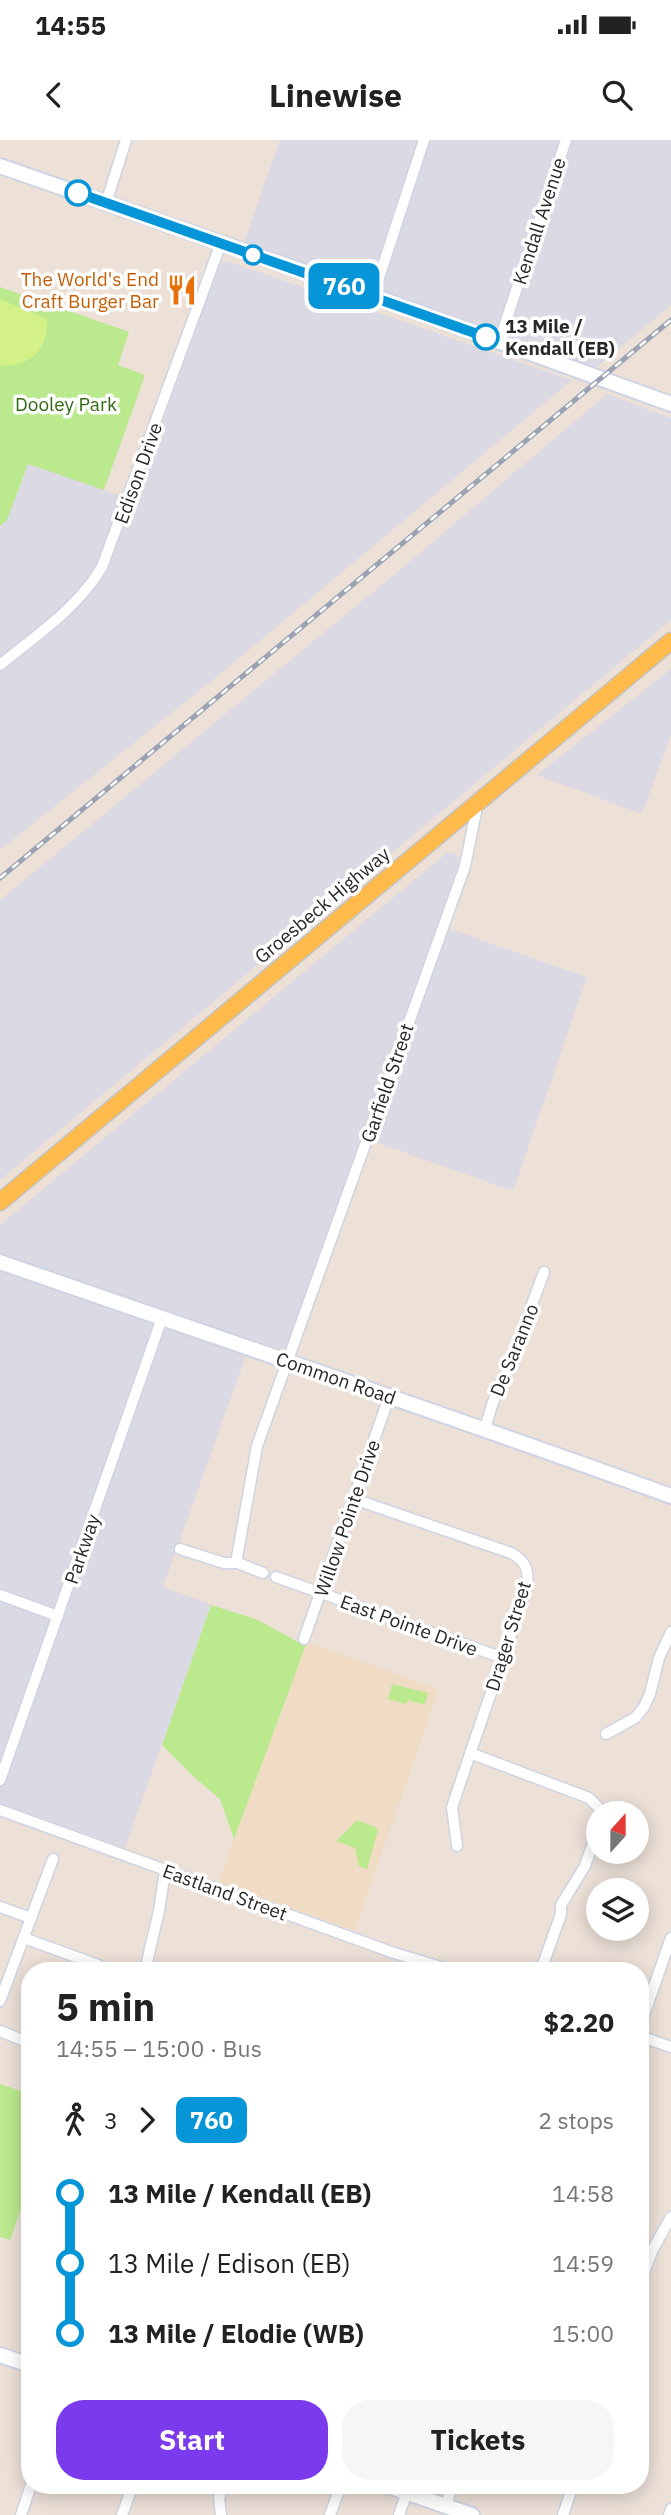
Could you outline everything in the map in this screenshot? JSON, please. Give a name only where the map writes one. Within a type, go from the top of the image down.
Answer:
[{"type":"main road","points":[[0,166],[373,296],[671,404]]},
{"type":"main road","name":"Groesbeck Highway","points":[[0,1202],[671,641]]},
{"type":"main road","name":"Common Road","points":[[0,1262],[485,1428],[671,1496]]},
{"type":"main road","points":[[0,2355],[21,2362]]},
{"type":"main road","points":[[413,2494],[472,2515]]},
{"type":"street","points":[[106,203],[126,140]]},
{"type":"street","points":[[373,296],[424,140]]},
{"type":"street","name":"Kendall Avenue","points":[[499,342],[566,140]]},
{"type":"street","name":"Edison Drive","points":[[0,665],[75,602],[102,567],[220,243]]},
{"type":"street","name":"Garfield Street","points":[[236,1563],[257,1446],[465,866],[478,802]]},
{"type":"street","name":"De Saranno","points":[[485,1428],[544,1272]]},
{"type":"street","name":"Parkway","points":[[0,1780],[162,1318]]},
{"type":"street","name":"Willow Pointe Drive","points":[[304,1639],[389,1397]]},
{"type":"street","name":"Drager Street","points":[[354,1499],[511,1553],[526,1567],[528,1580],[452,1807],[457,1846]]},
{"type":"street","points":[[180,1549],[224,1563],[236,1563],[263,1573]]},
{"type":"street","name":"East Pointe Drive","points":[[276,1577],[503,1658]]},
{"type":"street","points":[[0,1595],[58,1616]]},
{"type":"street","points":[[606,1734],[635,1718],[644,1707],[653,1685],[659,1658],[671,1632]]},
{"type":"street","points":[[470,1753],[592,1801]]},
{"type":"street","name":"Eastland Street","points":[[0,1810],[424,1962]]},
{"type":"street","points":[[0,2001],[53,1859]]},
{"type":"street","points":[[544,1962],[561,1914],[561,1905],[586,1863]]},
{"type":"street","points":[[147,1962],[165,1871]]},
{"type":"street","points":[[0,1907],[31,1918]]},
{"type":"street","points":[[24,1938],[90,1962]]},
{"type":"street","points":[[649,2000],[671,1938]]},
{"type":"street","points":[[0,2031],[21,2039]]},
{"type":"street","points":[[649,2039],[671,2047]]},
{"type":"street","points":[[649,2259],[671,2217]]},
{"type":"street","points":[[21,2515],[28,2494]]},
{"type":"street","points":[[122,2515],[130,2494]]},
{"type":"street","points":[[220,2494],[221,2515]]},
{"type":"street","points":[[330,2515],[338,2494]]},
{"type":"street","points":[[399,2515],[406,2494]]},
{"type":"street","points":[[446,2506],[450,2494]]},
{"type":"street","points":[[564,2515],[570,2494]]},
{"type":"street","points":[[669,2515],[671,2509]]},
{"type":"shaded area","points":[[280,140],[671,140],[671,305],[596,368],[244,242]]},
{"type":"shaded area","points":[[227,261],[572,380],[219,675],[0,850],[0,526],[7,520],[28,463],[135,501],[216,272],[220,264]]},
{"type":"shaded area","points":[[607,394],[671,418],[671,620],[0,1180],[0,900],[401,569]]},
{"type":"shaded area","points":[[671,669],[671,735],[642,814],[537,775]]},
{"type":"shaded area","points":[[448,852],[456,855],[459,861],[438,925],[587,977],[513,1191],[364,1138],[290,1347],[282,1349],[252,1339],[163,1587],[211,1605],[125,1848],[0,1804],[0,1225]]},
{"type":"shaded area","points":[[307,1642],[439,1689],[355,1931],[218,1882]]},
{"type":"green space","name":"Dooley Park","points":[[0,287],[129,332],[118,365],[145,375],[104,490],[28,464],[7,520],[0,526]]},
{"type":"green space","points":[[0,299],[47,319],[47,330],[41,347],[36,354],[21,363],[0,366]]},
{"type":"green space","points":[[211,1605],[258,1620],[298,1642],[307,1642],[234,1839],[220,1799],[162,1745]]},
{"type":"green space","points":[[392,1684],[428,1693],[425,1705],[408,1700],[406,1704],[388,1699]]},
{"type":"green space","points":[[357,1820],[378,1830],[367,1869],[359,1866],[355,1848],[336,1841]]},
{"type":"green space","points":[[0,2084],[21,2091],[21,2209],[10,2240],[0,2237]]},
{"type":"railway","points":[[0,878],[671,320]]},
{"type":"bus line","name":"760","points":[[78,193],[486,337]]},
{"type":"place","name":"The World's End Craft Burger Bar","points":[[182,290]]},
{"type":"place","name":"13 Mile / Kendall (EB)","points":[[486,337]]}]
